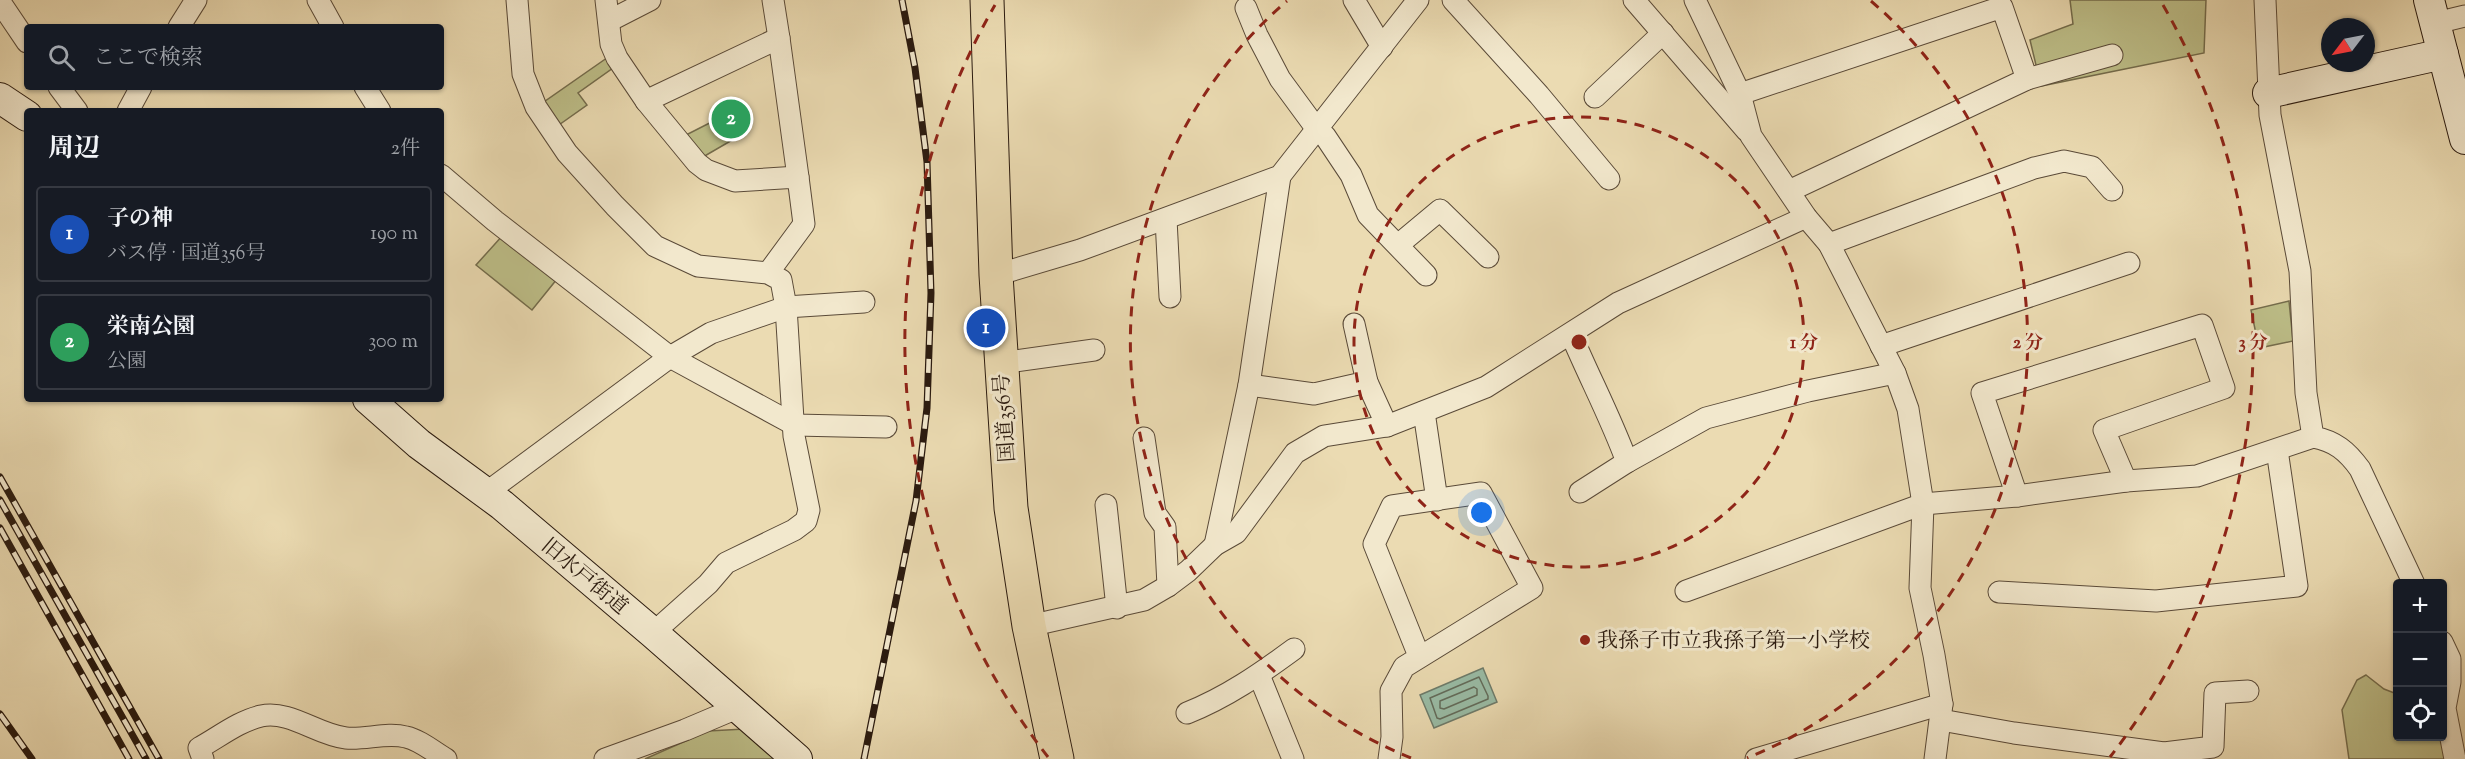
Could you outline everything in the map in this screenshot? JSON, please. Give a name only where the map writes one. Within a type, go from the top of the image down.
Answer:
[{"type":"highway","name":"国道356号","points":[[987,0],[996,275],[1011,508],[1029,626],[1057,759]]},
{"type":"street","points":[[181,24],[196,0]]},
{"type":"street","points":[[318,0],[331,24]]},
{"type":"street","points":[[518,0],[523,74],[536,107],[567,153],[615,206],[655,246],[698,266],[768,273],[781,280],[786,307],[794,436],[809,510],[806,520],[794,530],[726,563],[708,584],[653,633]]},
{"type":"street","points":[[650,0],[608,10],[611,44],[614,53],[646,101],[697,163],[706,170],[735,181],[798,177]]},
{"type":"street","points":[[768,273],[804,224],[773,0]]},
{"type":"street","points":[[1354,0],[1382,47]]},
{"type":"street","points":[[1215,545],[1249,385],[1280,176],[1418,0]]},
{"type":"street","points":[[1453,0],[1539,95],[1609,179]]},
{"type":"street","points":[[1634,0],[1751,136],[1806,217],[1829,244],[1895,373],[1908,409],[1923,504],[1920,588],[1934,655],[1941,712],[1935,759]]},
{"type":"street","points":[[1695,0],[1740,94],[1751,136]]},
{"type":"street","points":[[2265,0],[2268,93],[2300,271],[2306,393],[2313,436]]},
{"type":"street","points":[[0,2],[24,38]]},
{"type":"street","points":[[1740,94],[2002,6],[2027,79]]},
{"type":"street","points":[[1246,8],[1280,79],[1316,128],[1325,136],[1351,175],[1368,215],[1426,275]]},
{"type":"street","points":[[2465,16],[2432,12],[2465,139]]},
{"type":"street","points":[[1595,97],[1663,33]]},
{"type":"street","points":[[646,101],[779,38]]},
{"type":"street","points":[[2268,93],[2443,54]]},
{"type":"street","points":[[1789,191],[2027,79],[2112,56]]},
{"type":"street","points":[[60,90],[75,108]]},
{"type":"street","points":[[130,108],[139,90]]},
{"type":"street","points":[[367,90],[378,108]]},
{"type":"street","points":[[0,98],[24,114]]},
{"type":"street","points":[[1829,244],[2034,168],[2064,161],[2092,167],[2112,190]]},
{"type":"street","points":[[996,275],[1080,250],[1280,176]]},
{"type":"street","points":[[444,178],[495,221],[670,357],[795,425],[886,428]]},
{"type":"street","points":[[1398,245],[1440,210],[1488,257]]},
{"type":"street","points":[[1029,626],[1117,608],[1144,600],[1168,586],[1188,571],[1215,545],[1236,533],[1295,453],[1324,436],[1387,426],[1486,387],[1618,303],[1806,217]]},
{"type":"street","points":[[1166,219],[1170,297]]},
{"type":"street","points":[[1881,346],[2129,263]]},
{"type":"street","points":[[486,493],[670,357],[711,333],[786,307],[864,302]]},
{"type":"street","points":[[1354,324],[1368,382],[1387,426]]},
{"type":"street","points":[[2017,496],[1982,393],[2202,325],[2224,388],[2104,430],[2126,481]]},
{"type":"street","points":[[1571,334],[1586,370],[1614,425],[1627,462]]},
{"type":"street","points":[[1001,363],[1094,350]]},
{"type":"street","points":[[1580,492],[1627,462],[1707,418],[1808,391],[1895,373]]},
{"type":"street","points":[[1249,385],[1314,394],[1368,382]]},
{"type":"street","name":"旧水戸街道","points":[[371,402],[419,444],[486,493],[653,633],[797,759]]},
{"type":"street","points":[[1424,412],[1437,501]]},
{"type":"street","points":[[1686,591],[1923,504],[2017,496],[2126,481],[2197,476],[2313,436],[2330,440],[2349,454],[2360,469],[2412,579]]},
{"type":"street","points":[[1144,438],[1155,513],[1165,527],[1168,586]]},
{"type":"street","points":[[1999,592],[2156,601],[2298,586],[2277,450]]},
{"type":"street","points":[[1389,759],[1392,737],[1391,691],[1404,667],[1532,588],[1481,493],[1392,506],[1374,544],[1419,656]]},
{"type":"street","points":[[1106,505],[1117,608]]},
{"type":"street","points":[[1187,713],[1215,702],[1259,675],[1294,649]]},
{"type":"street","points":[[2447,653],[2450,659],[2450,682],[2445,708],[2455,759]]},
{"type":"street","points":[[1259,675],[1293,759]]},
{"type":"street","points":[[1756,759],[1941,712],[2024,734],[2164,753],[2213,747],[2215,693],[2248,691]]},
{"type":"street","points":[[605,759],[738,708]]},
{"type":"street","points":[[203,759],[200,748],[246,721],[274,715],[288,718],[329,735],[346,738],[403,736],[446,759]]},
{"type":"shaded area","points":[[2070,0],[2206,0],[2204,53],[2041,86],[2030,40],[2073,24]]},
{"type":"shaded area","points":[[614,53],[620,63],[578,93],[587,105],[556,127],[541,104]]},
{"type":"shaded area","points":[[743,106],[746,132],[703,157],[684,136]]},
{"type":"shaded area","points":[[503,235],[557,279],[532,310],[476,265]]},
{"type":"shaded area","points":[[2289,301],[2293,341],[2259,348],[2251,310]]},
{"type":"shaded area","points":[[2366,675],[2384,689],[2393,692],[2393,741],[2444,741],[2449,759],[2349,759],[2342,710],[2357,680]]},
{"type":"shaded area","points":[[745,729],[784,759],[645,759],[708,731]]},
{"type":"water","points":[[1483,668],[1497,702],[1434,728],[1420,695]]},
{"type":"railway","points":[[864,759],[916,501],[927,408],[931,293],[927,162],[915,68],[902,0]]},
{"type":"railway","points":[[0,477],[159,759]]},
{"type":"railway","points":[[0,500],[146,759]]},
{"type":"railway","points":[[0,528],[129,759]]},
{"type":"railway","points":[[0,714],[32,759]]},
{"type":"place","name":"栄南公園","points":[[731,119]]},
{"type":"place","name":"子の神","points":[[986,328]]},
{"type":"place","name":"我孫子市立我孫子第一小学校","points":[[1585,640]]}]
